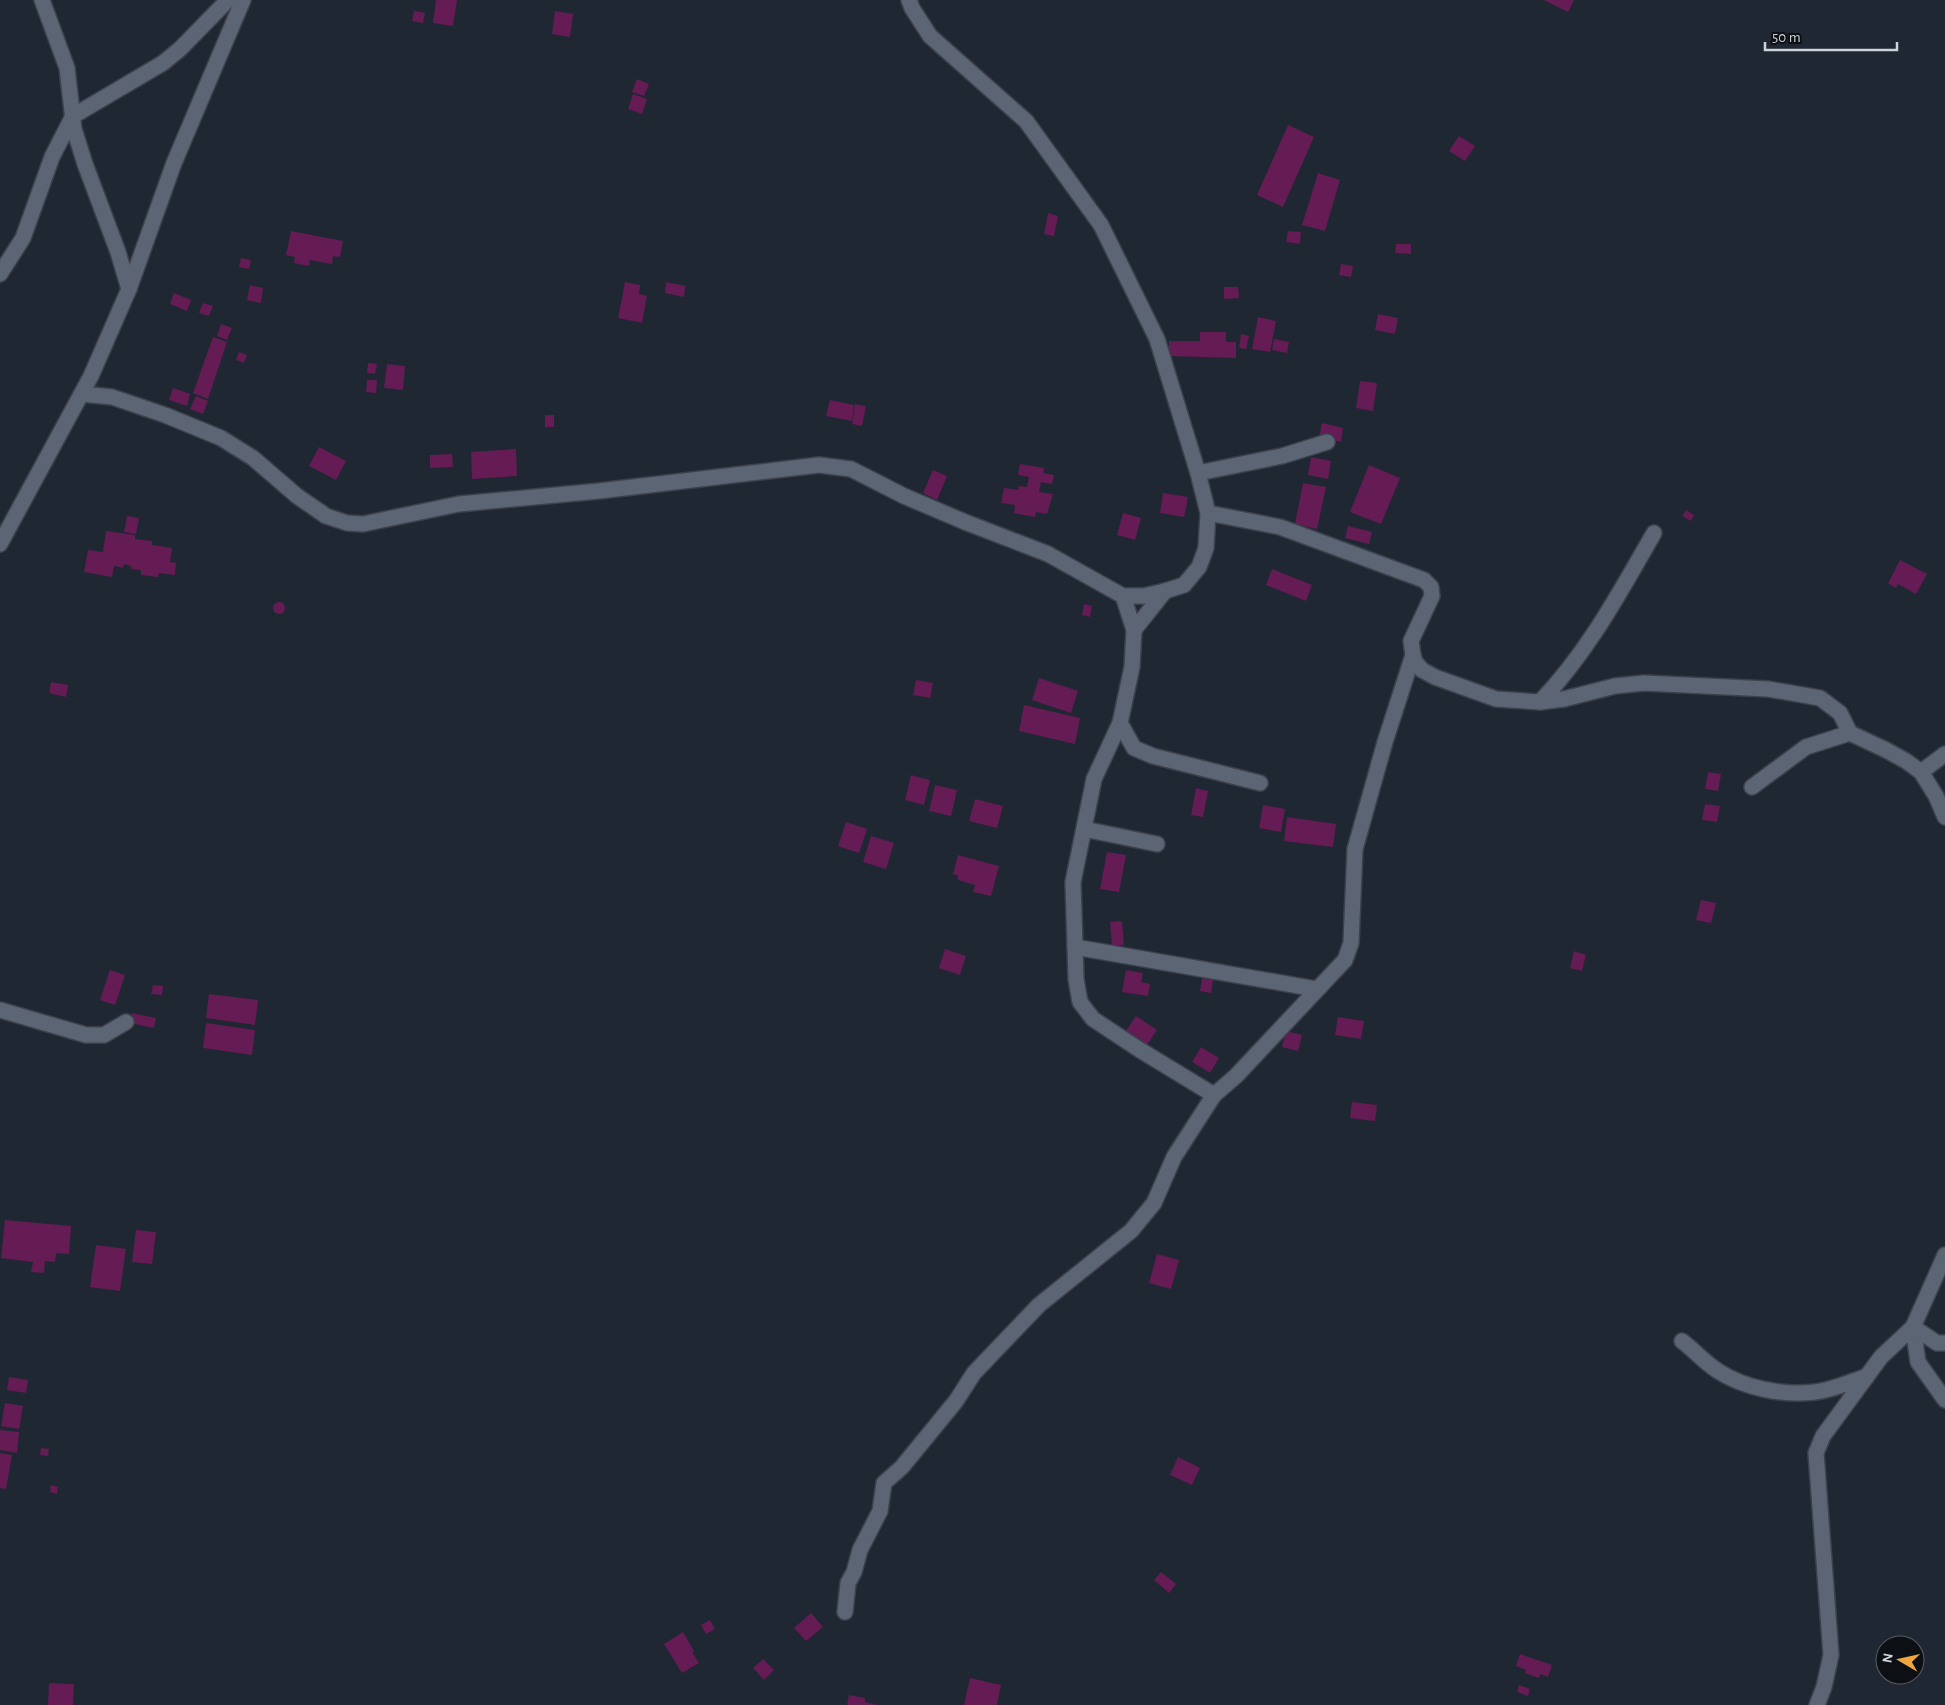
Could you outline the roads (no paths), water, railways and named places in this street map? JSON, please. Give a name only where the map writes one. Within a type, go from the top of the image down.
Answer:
[{"type":"street","points":[[42,0],[67,68],[74,129],[118,252],[129,289]]},
{"type":"street","points":[[0,274],[23,238],[52,157],[73,116],[163,63],[180,50],[228,0]]},
{"type":"street","points":[[0,544],[82,394],[129,289],[174,163],[243,0]]},
{"type":"street","points":[[82,394],[112,397],[166,415],[221,438],[253,458],[297,496],[326,516],[347,523],[364,524],[459,504],[599,491],[819,465],[851,469],[904,496],[964,522],[1048,554],[1123,596],[1144,596],[1184,585],[1199,567],[1206,548],[1208,513],[1198,473],[1157,339],[1100,225],[1026,121],[930,36],[912,8],[910,0]]},
{"type":"street","points":[[1198,473],[1282,456],[1326,442]]},
{"type":"street","points":[[1208,513],[1280,527],[1424,580],[1430,587],[1432,596],[1411,642],[1413,655],[1415,662],[1422,670],[1444,680],[1496,699],[1540,702],[1564,699],[1615,686],[1644,683],[1768,689],[1820,698],[1840,713],[1850,733],[1906,761],[1920,772],[1936,796],[1945,817]]},
{"type":"street","points":[[1540,702],[1572,666],[1600,625],[1654,533]]},
{"type":"street","points":[[1134,630],[1165,591]]},
{"type":"street","points":[[1123,596],[1134,630],[1132,667],[1120,723],[1094,779],[1072,882],[1076,979],[1080,1002],[1093,1019],[1214,1095]]},
{"type":"street","points":[[845,1612],[848,1584],[854,1572],[860,1550],[880,1511],[884,1483],[902,1467],[956,1401],[974,1374],[1040,1305],[1131,1231],[1154,1203],[1174,1157],[1214,1095],[1236,1076],[1345,960],[1351,943],[1356,849],[1413,655]]},
{"type":"street","points":[[1120,723],[1134,748],[1153,756],[1260,784]]},
{"type":"street","points":[[1752,787],[1806,748],[1850,733]]},
{"type":"street","points":[[1920,772],[1945,754]]},
{"type":"street","points":[[1084,829],[1157,844]]},
{"type":"street","points":[[1075,947],[1316,989]]},
{"type":"street","points":[[0,1010],[86,1036],[104,1035],[126,1022]]},
{"type":"street","points":[[1817,1705],[1824,1687],[1831,1655],[1816,1453],[1823,1436],[1866,1376],[1881,1357],[1913,1327],[1945,1255]]},
{"type":"street","points":[[1913,1327],[1937,1343],[1945,1343]]},
{"type":"street","points":[[1913,1327],[1918,1362],[1945,1400]]},
{"type":"street","points":[[1682,1340],[1717,1371],[1741,1383],[1768,1390],[1814,1392],[1838,1387],[1866,1376]]}]
